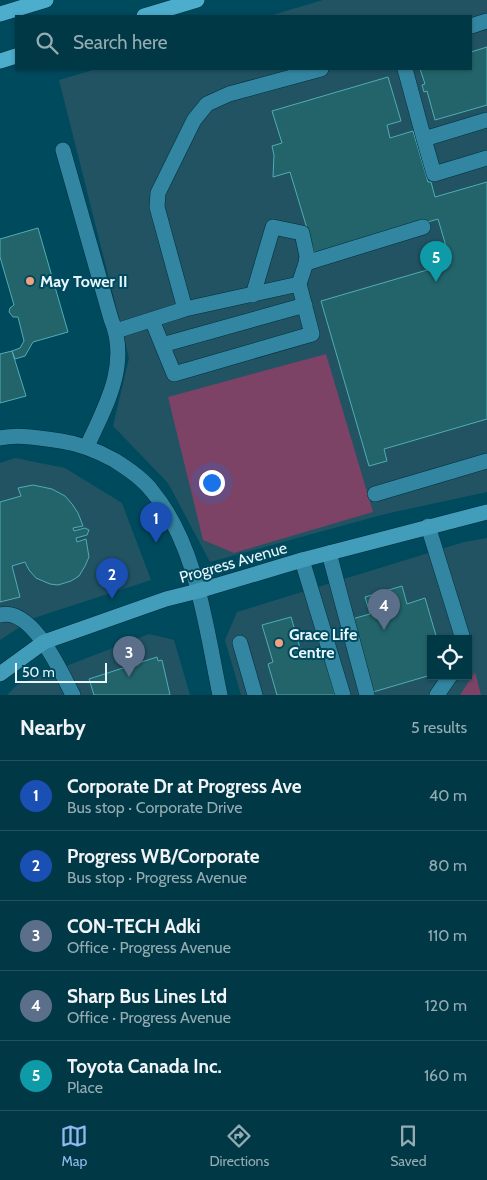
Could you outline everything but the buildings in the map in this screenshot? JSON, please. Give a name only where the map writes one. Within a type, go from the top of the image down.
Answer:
[{"type":"highway","points":[[0,14],[46,0]]},
{"type":"highway","points":[[147,15],[197,0]]},
{"type":"highway","points":[[0,61],[15,56]]},
{"type":"main road","name":"Progress Avenue","points":[[0,674],[44,642],[166,599],[302,560],[487,512]]},
{"type":"street","points":[[472,26],[487,21]]},
{"type":"street","points":[[185,310],[157,207],[158,193],[194,120],[206,104],[229,94],[317,70]]},
{"type":"street","points":[[405,70],[434,174],[487,158]]},
{"type":"street","points":[[424,139],[487,120]]},
{"type":"street","points":[[63,150],[114,325],[118,359],[116,374],[87,446]]},
{"type":"street","points":[[152,320],[174,374],[312,334],[299,284],[308,256],[302,233],[273,227],[253,296]]},
{"type":"street","points":[[306,263],[423,227]]},
{"type":"street","points":[[114,325],[152,320],[185,310],[299,284]]},
{"type":"street","points":[[162,345],[305,305]]},
{"type":"street","points":[[0,438],[35,437],[87,446],[125,467],[152,490],[169,516],[184,546],[198,591],[220,695]]},
{"type":"street","points":[[375,494],[487,461]]},
{"type":"street","points":[[428,526],[462,635]]},
{"type":"street","points":[[330,553],[367,695]]},
{"type":"street","points":[[302,560],[343,695]]},
{"type":"street","points":[[0,616],[6,614],[25,620],[44,642],[73,695]]},
{"type":"street","points":[[240,642],[255,695]]},
{"type":"street","points":[[437,695],[447,680]]},
{"type":"shaded area","points":[[323,0],[487,0],[487,492],[385,514],[210,562],[168,483],[113,426],[129,358],[59,80],[93,70],[472,70],[472,15],[272,15]]},
{"type":"shaded area","points":[[326,354],[373,512],[234,553],[203,540],[168,397]]},
{"type":"shaded area","points":[[15,458],[65,468],[122,503],[151,580],[34,618],[0,640],[0,463]]},
{"type":"shaded area","points":[[487,538],[487,695],[241,695],[225,640],[237,612],[464,542]]},
{"type":"shaded area","points":[[149,634],[174,640],[190,695],[7,695],[17,685]]},
{"type":"shaded area","points":[[475,672],[481,695],[460,695],[470,680],[472,680]]},
{"type":"place","name":"May Tower II","points":[[30,281]]},
{"type":"place","name":"Toyota Canada Inc.","points":[[436,282]]},
{"type":"place","name":"Corporate Dr at Progress Ave","points":[[156,543]]},
{"type":"place","name":"Progress WB/Corporate","points":[[112,599]]},
{"type":"place","name":"Sharp Bus Lines Ltd","points":[[384,630]]},
{"type":"place","name":"Grace Life Centre","points":[[279,643]]},
{"type":"place","name":"CON-TECH Adki","points":[[129,677]]}]
